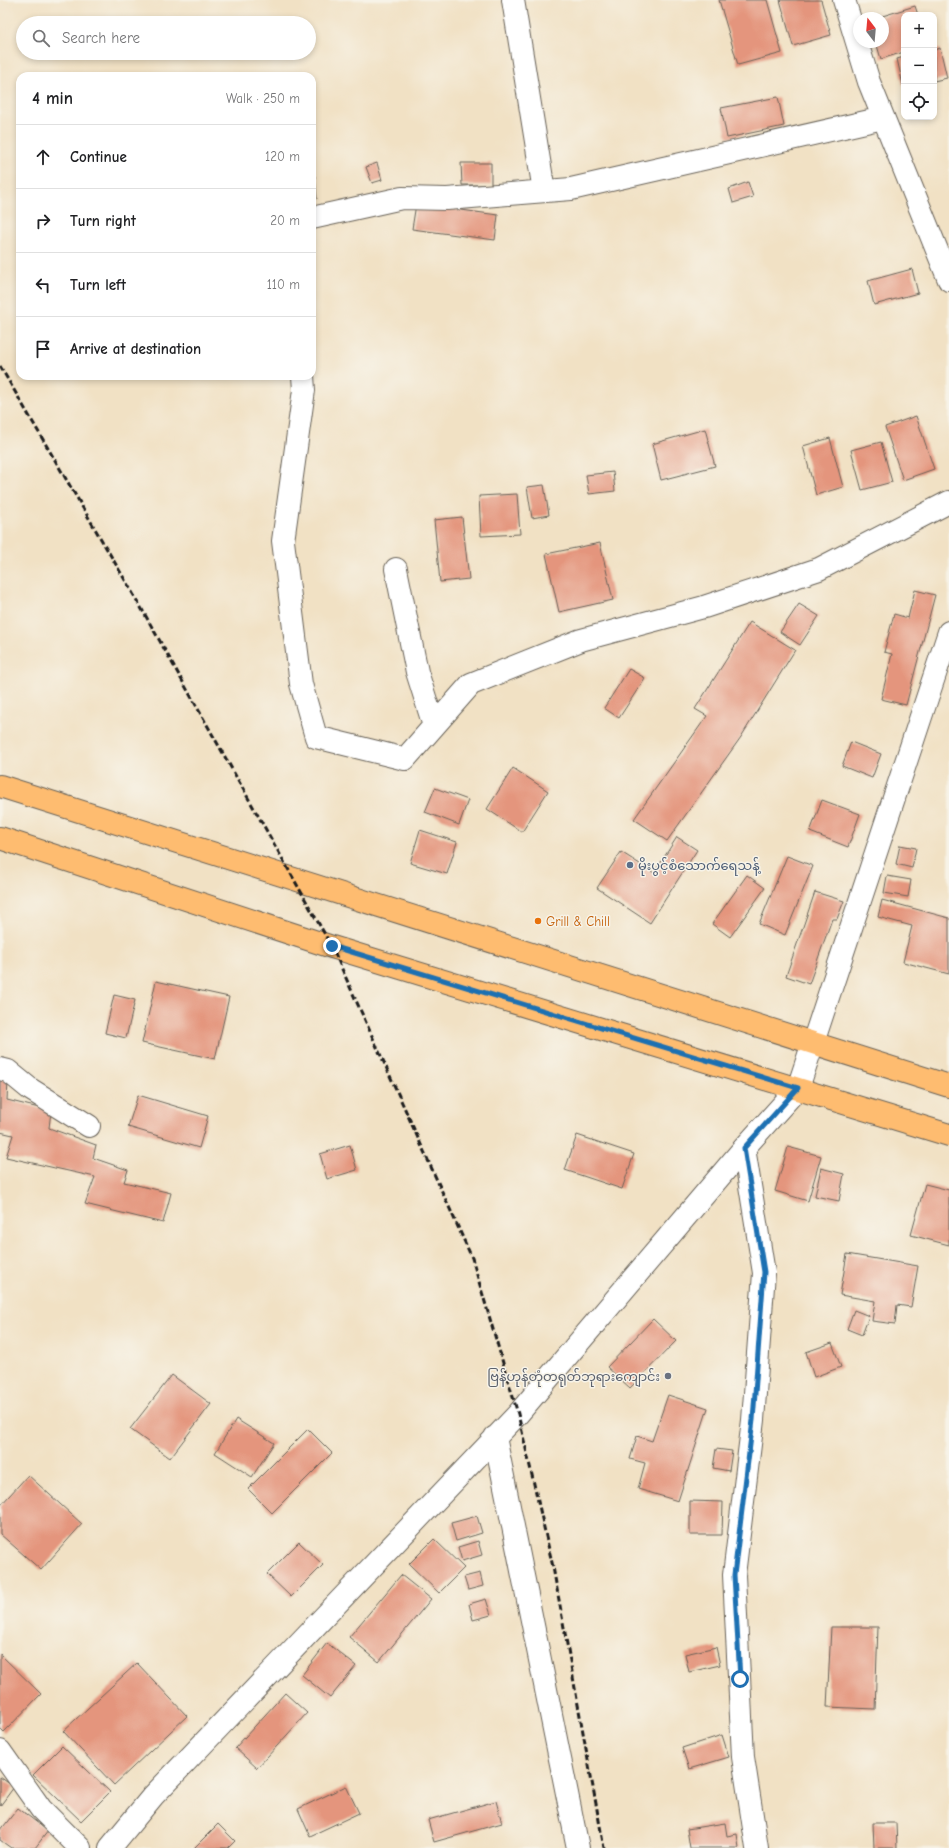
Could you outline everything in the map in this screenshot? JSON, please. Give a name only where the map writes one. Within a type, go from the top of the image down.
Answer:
[{"type":"main road","points":[[0,786],[949,1086]]},
{"type":"main road","points":[[0,838],[332,946],[949,1135]]},
{"type":"street","points":[[513,0],[544,191]]},
{"type":"street","points":[[844,0],[869,82],[949,280]]},
{"type":"street","points":[[316,217],[402,198],[447,199],[571,189],[883,118]]},
{"type":"street","points":[[303,380],[304,390],[283,541],[301,684],[316,737],[405,759],[471,684],[581,640],[704,607],[819,569],[949,502]]},
{"type":"street","points":[[396,568],[417,672],[434,726]]},
{"type":"street","points":[[110,1848],[153,1796],[518,1414],[744,1148],[798,1088],[949,632]]},
{"type":"street","points":[[0,1069],[8,1071],[30,1089],[89,1126]]},
{"type":"street","points":[[744,1148],[764,1272],[753,1420],[734,1575],[744,1757],[757,1848]]},
{"type":"street","points":[[495,1437],[578,1848]]},
{"type":"street","points":[[0,1751],[41,1809],[80,1848]]},
{"type":"building","points":[[719,0],[767,0],[782,53],[738,65]]},
{"type":"building","points":[[780,0],[821,0],[831,35],[793,46]]},
{"type":"building","points":[[915,6],[917,12],[901,12],[901,53],[881,59],[878,48],[889,48],[889,14]]},
{"type":"building","points":[[940,48],[947,78],[937,80],[937,49]]},
{"type":"building","points":[[901,58],[901,76],[897,59]]},
{"type":"building","points":[[778,97],[784,126],[727,138],[721,108]]},
{"type":"building","points":[[377,163],[382,180],[372,183],[366,167]]},
{"type":"building","points":[[461,163],[491,163],[491,185],[462,185]]},
{"type":"building","points":[[748,182],[753,197],[733,203],[729,189]]},
{"type":"building","points":[[416,204],[498,215],[495,240],[412,229]]},
{"type":"building","points":[[912,269],[918,293],[874,305],[868,281]]},
{"type":"building","points":[[916,416],[934,469],[903,480],[885,427]]},
{"type":"building","points":[[705,429],[715,466],[661,480],[652,444]]},
{"type":"building","points":[[830,438],[843,487],[816,495],[803,446]]},
{"type":"building","points":[[881,442],[892,482],[862,490],[851,450]]},
{"type":"building","points":[[613,472],[615,491],[589,494],[586,475]]},
{"type":"building","points":[[544,485],[549,515],[532,518],[527,487]]},
{"type":"building","points":[[517,494],[520,534],[481,536],[479,496]]},
{"type":"building","points":[[462,517],[469,579],[440,582],[434,520]]},
{"type":"building","points":[[600,543],[613,600],[559,612],[546,554]]},
{"type":"building","points":[[915,590],[935,595],[906,705],[881,699],[892,654],[884,652],[894,614],[908,618]]},
{"type":"building","points":[[799,604],[819,616],[800,645],[780,632]]},
{"type":"building","points":[[750,622],[795,650],[741,737],[667,841],[634,819],[707,716],[695,709]]},
{"type":"building","points":[[629,669],[645,678],[619,718],[604,708]]},
{"type":"building","points":[[851,742],[881,754],[872,778],[842,766]]},
{"type":"building","points":[[513,768],[548,791],[522,832],[487,809]]},
{"type":"building","points":[[435,788],[468,800],[459,825],[425,812]]},
{"type":"building","points":[[822,800],[860,814],[848,847],[810,832]]},
{"type":"building","points":[[420,830],[457,842],[447,874],[410,863]]},
{"type":"building","points":[[677,837],[697,850],[650,923],[597,888],[621,852],[654,873]]},
{"type":"building","points":[[900,845],[916,848],[912,868],[896,864]]},
{"type":"building","points":[[787,856],[813,866],[785,935],[759,924]]},
{"type":"building","points":[[747,875],[765,888],[730,937],[712,924]]},
{"type":"building","points":[[887,876],[911,880],[908,897],[884,893]]},
{"type":"building","points":[[815,892],[844,901],[837,919],[832,919],[809,984],[786,976]]},
{"type":"building","points":[[882,900],[949,918],[949,974],[903,962],[912,926],[878,917]]},
{"type":"building","points":[[156,981],[229,997],[215,1059],[142,1043]]},
{"type":"building","points":[[114,995],[135,1000],[126,1038],[105,1033]]},
{"type":"building","points":[[0,1078],[8,1081],[7,1100],[51,1111],[49,1128],[96,1145],[93,1158],[128,1170],[124,1182],[171,1193],[163,1223],[85,1204],[95,1177],[6,1157],[13,1135],[0,1132]]},
{"type":"building","points":[[138,1095],[208,1116],[199,1148],[128,1127]]},
{"type":"building","points":[[577,1135],[634,1154],[622,1189],[565,1170]]},
{"type":"building","points":[[350,1145],[357,1170],[327,1179],[320,1154]]},
{"type":"building","points":[[788,1147],[821,1156],[808,1201],[775,1191]]},
{"type":"building","points":[[821,1168],[844,1174],[839,1201],[815,1196]]},
{"type":"building","points":[[925,1184],[949,1190],[949,1245],[911,1235]]},
{"type":"building","points":[[847,1254],[918,1266],[911,1307],[897,1305],[895,1324],[872,1321],[875,1301],[840,1295]]},
{"type":"building","points":[[854,1310],[869,1316],[862,1335],[847,1329]]},
{"type":"building","points":[[653,1319],[676,1341],[630,1388],[607,1367]]},
{"type":"building","points":[[832,1343],[841,1367],[814,1377],[806,1352]]},
{"type":"building","points":[[172,1375],[211,1404],[170,1458],[130,1429]]},
{"type":"building","points":[[668,1395],[708,1408],[678,1501],[638,1489],[645,1463],[630,1459],[637,1436],[652,1441]]},
{"type":"building","points":[[236,1419],[274,1443],[252,1477],[215,1453]]},
{"type":"building","points":[[308,1429],[332,1453],[272,1513],[248,1489]]},
{"type":"building","points":[[716,1449],[732,1451],[729,1471],[713,1468]]},
{"type":"building","points":[[28,1475],[82,1524],[41,1570],[0,1534],[0,1506]]},
{"type":"building","points":[[690,1501],[723,1502],[722,1535],[690,1535]]},
{"type":"building","points":[[477,1516],[482,1533],[456,1541],[451,1523]]},
{"type":"building","points":[[434,1539],[464,1568],[439,1593],[409,1564]]},
{"type":"building","points":[[478,1541],[482,1555],[462,1561],[458,1547]]},
{"type":"building","points":[[299,1542],[323,1565],[291,1597],[267,1574]]},
{"type":"building","points":[[480,1573],[483,1586],[468,1590],[464,1577]]},
{"type":"building","points":[[401,1575],[431,1599],[379,1662],[349,1637]]},
{"type":"building","points":[[486,1599],[491,1615],[473,1620],[469,1604]]},
{"type":"building","points":[[831,1627],[878,1627],[875,1709],[827,1707]]},
{"type":"building","points":[[327,1643],[356,1666],[330,1698],[302,1675]]},
{"type":"building","points":[[716,1647],[720,1665],[689,1672],[685,1654]]},
{"type":"building","points":[[0,1654],[41,1694],[4,1732],[0,1728]]},
{"type":"building","points":[[137,1663],[187,1716],[114,1785],[63,1731]]},
{"type":"building","points":[[285,1693],[307,1713],[257,1768],[235,1748]]},
{"type":"building","points":[[722,1735],[729,1757],[689,1769],[682,1748]]},
{"type":"building","points":[[62,1746],[110,1792],[81,1821],[33,1775]]},
{"type":"building","points":[[0,1777],[14,1787],[0,1806]]},
{"type":"building","points":[[346,1786],[359,1813],[310,1836],[298,1809]]},
{"type":"building","points":[[496,1801],[502,1823],[434,1842],[428,1820]]},
{"type":"building","points":[[18,1808],[48,1831],[35,1848],[11,1848],[0,1840],[0,1831]]},
{"type":"building","points":[[725,1823],[727,1836],[737,1834],[739,1848],[690,1848],[687,1829]]},
{"type":"building","points":[[873,1823],[896,1823],[897,1848],[874,1848]]},
{"type":"building","points":[[218,1824],[235,1841],[228,1848],[194,1848]]},
{"type":"railway","points":[[0,366],[139,604],[332,947],[472,1258],[518,1414],[553,1567],[604,1848]]},
{"type":"place","name":"မိုးပွင့်စံသောက်ရေသန့်","points":[[630,865]]},
{"type":"place","name":"Grill & Chill","points":[[538,921]]},
{"type":"place","name":"ဗြန်ဟုန်တုံတရုတ်ဘုရားကျောင်း","points":[[668,1376]]},
{"type":"route","points":[[332,946],[798,1088],[744,1148],[764,1272],[753,1420],[734,1575],[740,1679]]}]
